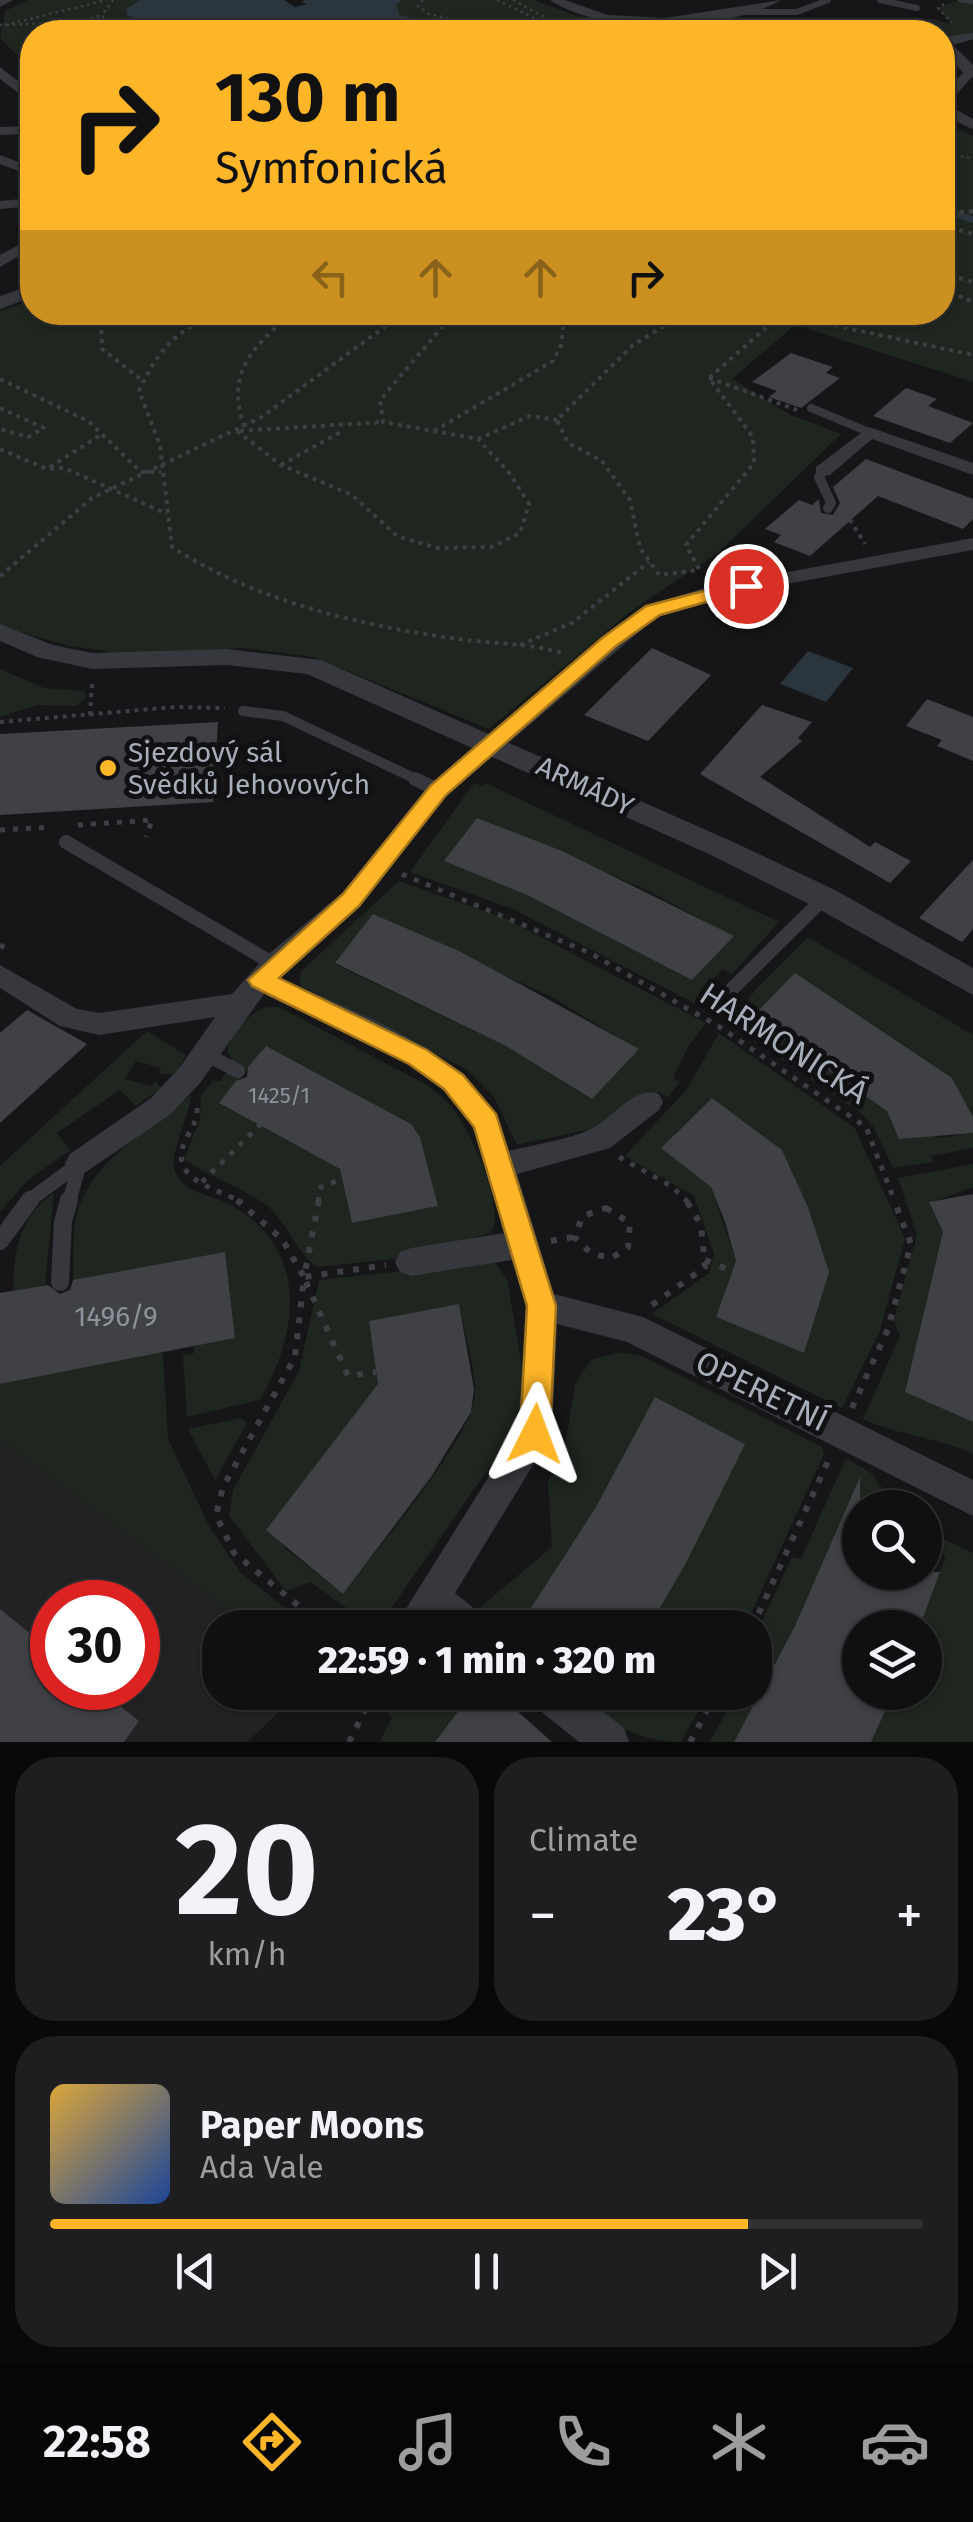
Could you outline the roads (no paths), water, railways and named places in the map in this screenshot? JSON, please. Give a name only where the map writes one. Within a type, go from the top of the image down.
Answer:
[{"type":"street","points":[[556,0],[642,20]]},
{"type":"street","points":[[656,20],[740,12],[776,0]]},
{"type":"street","points":[[963,0],[973,1]]},
{"type":"street","points":[[0,71],[20,89]]},
{"type":"street","points":[[823,471],[869,432],[973,469]]},
{"type":"street","points":[[80,1163],[160,1106],[190,1075],[223,1063],[258,982],[351,900],[438,790],[586,661],[653,610],[712,592],[973,544]]},
{"type":"street","name":"ARMÁDY","points":[[0,632],[46,651],[92,661],[227,657],[312,666],[492,743],[824,898],[973,983]]},
{"type":"street","points":[[0,975],[70,1018],[99,1024],[258,982],[418,1057],[454,1082],[486,1122],[542,1306],[535,1434],[423,1610]]},
{"type":"street","points":[[500,1166],[600,1139],[649,1102]]},
{"type":"street","points":[[411,1262],[524,1244]]},
{"type":"street","name":"OPERETNÍ","points":[[542,1306],[632,1328],[973,1498]]},
{"type":"street","points":[[569,1710],[610,1742]]},
{"type":"lane","points":[[740,12],[798,12],[828,0]]},
{"type":"lane","points":[[880,0],[917,8]]},
{"type":"lane","points":[[812,412],[869,432]]},
{"type":"lane","points":[[823,471],[819,476],[831,503],[828,508]]},
{"type":"lane","points":[[243,711],[283,716],[438,790]]},
{"type":"lane","points":[[66,842],[258,982]]},
{"type":"lane","points":[[729,992],[824,898]]},
{"type":"lane","points":[[0,1241],[9,1220],[32,1195],[80,1163]]},
{"type":"lane","points":[[60,1282],[63,1222],[80,1163]]},
{"type":"waterway","points":[[955,213],[973,220]]},
{"type":"place","name":"Sjezdový sál Svědků Jehovových","points":[[108,768]]}]
